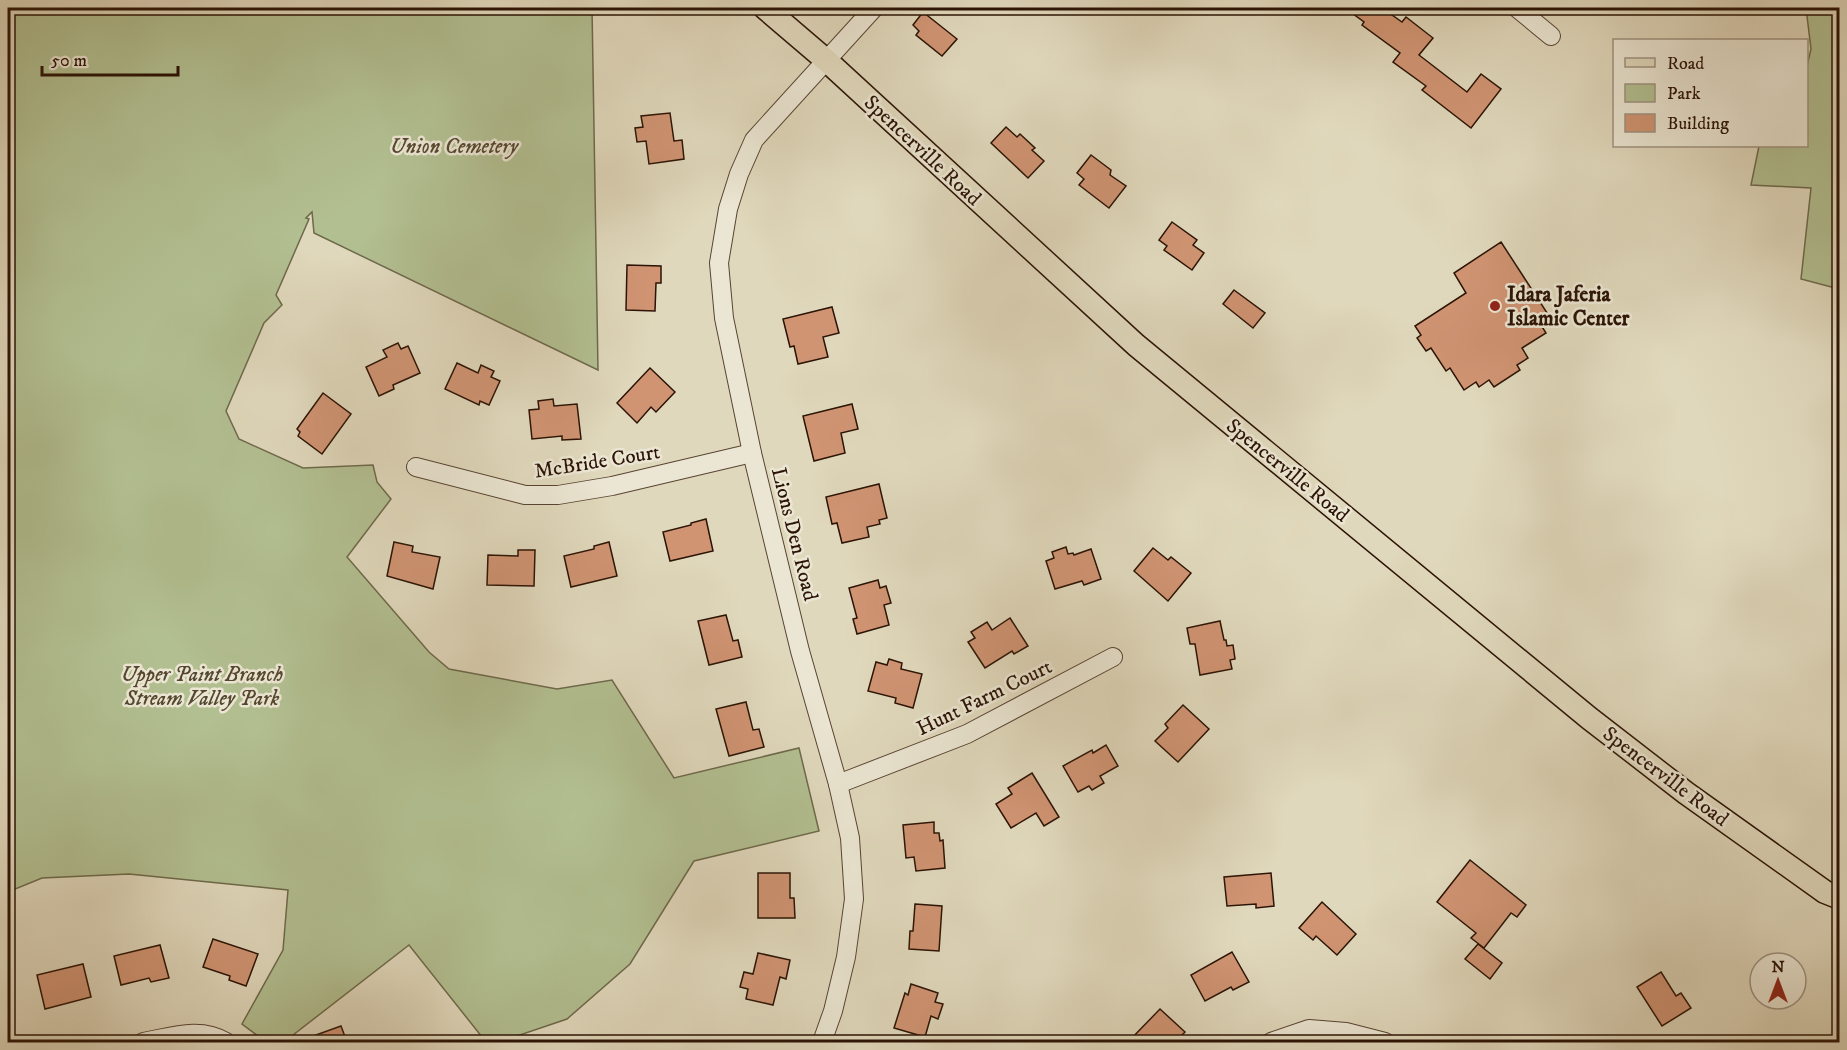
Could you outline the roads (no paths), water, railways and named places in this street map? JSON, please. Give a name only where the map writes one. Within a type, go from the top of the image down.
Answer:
[{"type":"main road","name":"Spencerville Road","points":[[765,8],[827,61],[1136,345],[1589,718],[1714,813],[1825,892],[1839,898]]},
{"type":"street","name":"Lions Den Road","points":[[822,1042],[833,1011],[846,957],[854,899],[850,838],[838,784],[800,651],[752,453],[724,318],[719,263],[728,209],[739,174],[754,140],[874,8]]},
{"type":"street","points":[[1517,8],[1551,36]]},
{"type":"street","name":"McBride Court","points":[[416,467],[525,495],[558,495],[612,486],[752,453]]},
{"type":"street","name":"Hunt Farm Court","points":[[838,784],[967,734],[1113,657]]},
{"type":"street","points":[[1271,1042],[1309,1029],[1346,1032],[1385,1042]]},
{"type":"street","points":[[143,1042],[199,1033],[226,1042]]},
{"type":"place","name":"Idara Jaferia Islamic Center","points":[[1495,306]]},
{"type":"park label","name":"Union Cemetery","points":[[454,146]]},
{"type":"park label","name":"Upper Paint Branch Stream Valley Park","points":[[202,686]]}]
